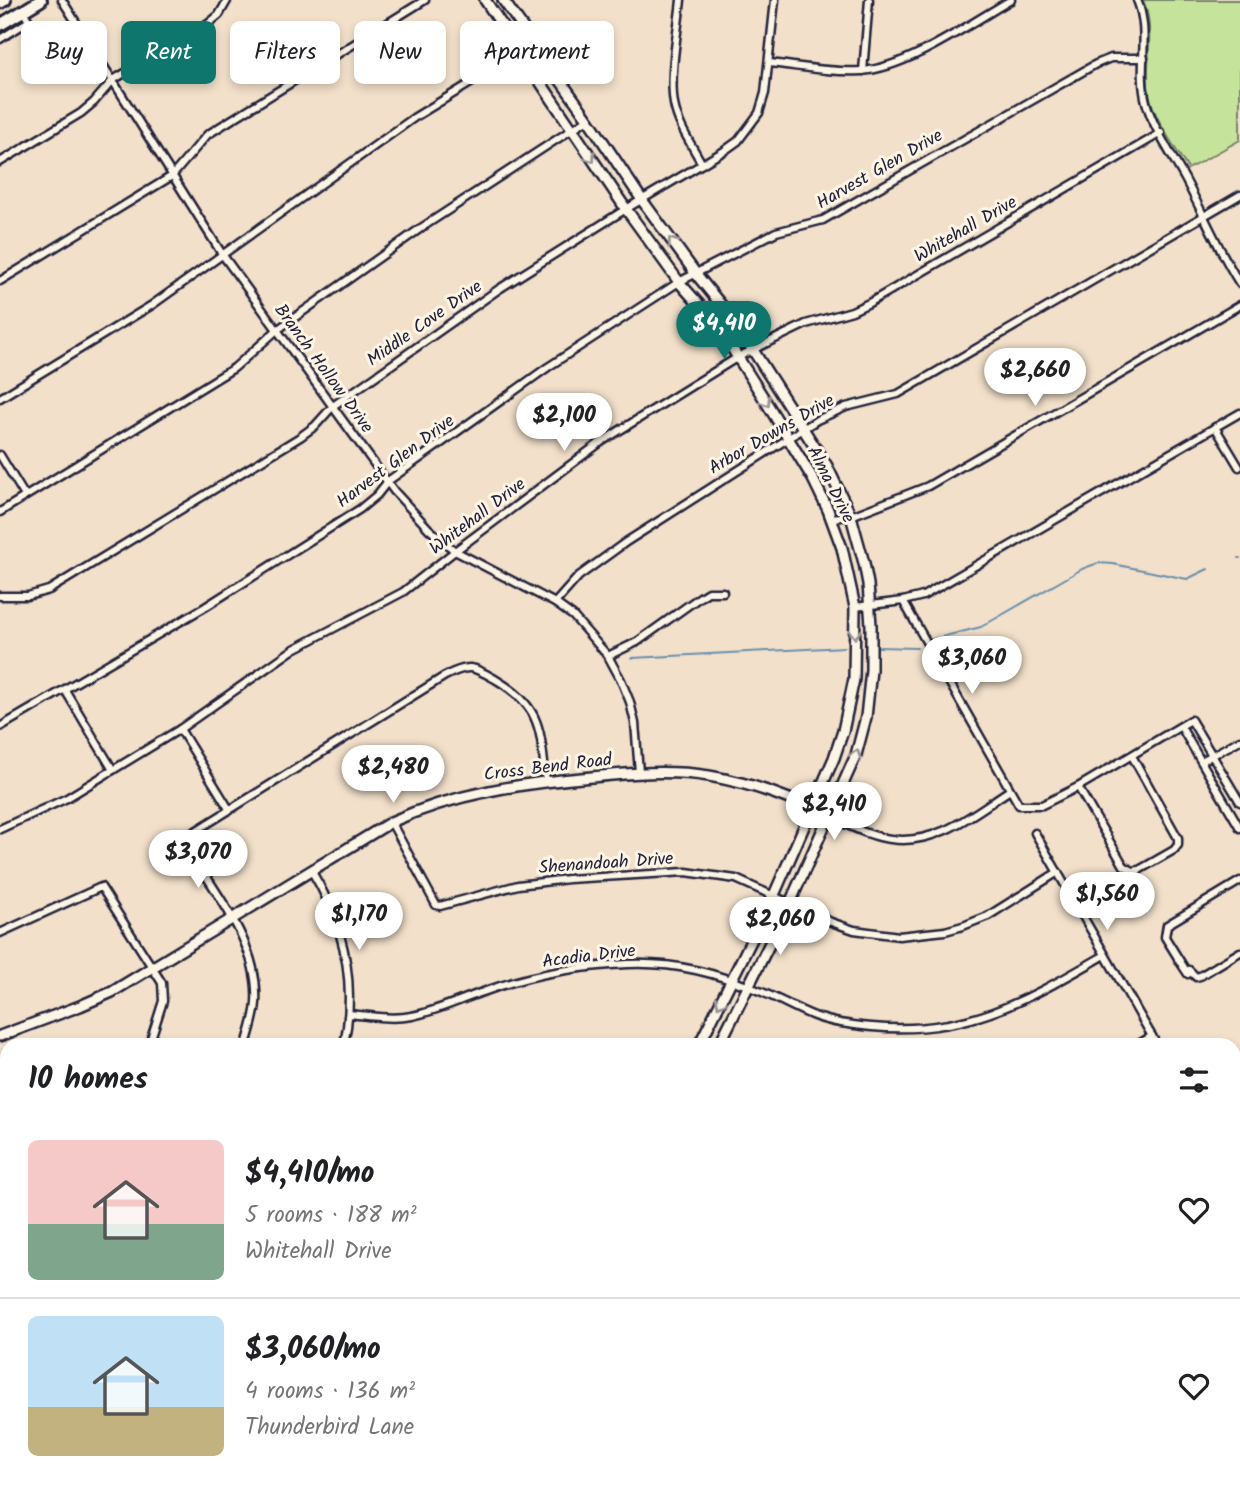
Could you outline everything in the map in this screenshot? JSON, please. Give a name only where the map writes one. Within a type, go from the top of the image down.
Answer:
[{"type":"main road","points":[[0,3],[5,0]]},
{"type":"main road","points":[[0,25],[41,0]]},
{"type":"main road","name":"Alma Drive","points":[[485,0],[499,21]]},
{"type":"main road","name":"Alma Drive","points":[[503,0],[517,21]]},
{"type":"main road","name":"Alma Drive","points":[[540,84],[679,282],[718,326],[788,438],[813,480],[831,518],[842,548],[855,607],[854,679],[849,708],[834,758],[774,895],[703,1038]]},
{"type":"main road","name":"Alma Drive","points":[[562,84],[642,200],[735,322],[804,429],[841,491],[851,516],[866,573],[870,606],[871,670],[866,717],[856,755],[790,903],[723,1038]]},
{"type":"main road","name":"Cross Bend Road","points":[[0,1036],[111,992],[391,822],[413,812],[469,795],[546,781],[639,772],[708,776],[777,793],[830,817]]},
{"type":"street","name":"Branch Hollow Drive","points":[[62,0],[222,254],[412,512],[455,551],[555,603],[573,616],[608,656],[630,702],[635,723],[639,772]]},
{"type":"street","points":[[0,281],[172,176],[208,135],[218,128],[425,0]]},
{"type":"street","points":[[681,0],[672,90],[674,106],[702,164]]},
{"type":"street","name":"Middle Cove Drive","points":[[0,596],[28,596],[49,590],[300,437],[315,426],[333,406],[499,289],[724,151],[748,130],[759,113],[765,93],[775,0]]},
{"type":"street","points":[[863,71],[870,0]]},
{"type":"street","points":[[769,63],[863,71],[900,62],[1011,0]]},
{"type":"street","points":[[1137,0],[1144,19],[1143,84],[1146,101],[1220,251],[1240,284]]},
{"type":"street","points":[[0,162],[81,113],[94,103],[113,80],[208,24],[219,15],[227,1]]},
{"type":"street","points":[[0,39],[29,21],[23,11]]},
{"type":"street","name":"Harvest Glen Drive","points":[[0,727],[205,607],[360,509],[377,495],[388,481],[548,367],[679,282],[776,232],[823,220],[1096,64],[1111,58],[1144,58]]},
{"type":"street","points":[[0,398],[152,305],[415,117],[468,84]]},
{"type":"street","points":[[0,512],[234,368],[277,330],[421,228],[588,120]]},
{"type":"street","name":"Whitehall Drive","points":[[0,829],[67,797],[180,729],[294,649],[403,592],[601,442],[738,357],[806,324],[852,311],[869,303],[1161,133]]},
{"type":"street","name":"Arbor Downs Drive","points":[[555,603],[579,576],[626,542],[817,420],[846,407],[898,394],[1240,195]]},
{"type":"street","points":[[831,518],[851,516],[928,486],[1240,305]]},
{"type":"street","points":[[855,607],[923,596],[1240,413]]},
{"type":"street","points":[[1215,427],[1239,467]]},
{"type":"street","points":[[0,455],[25,496]]},
{"type":"street","points":[[608,656],[637,642],[700,597],[714,591],[723,592]]},
{"type":"street","points":[[903,601],[1019,805],[1042,805],[1078,787],[1191,720],[1240,802]]},
{"type":"street","points":[[248,1038],[254,1018],[256,984],[252,962],[244,941],[184,840],[229,809],[463,667],[476,668],[512,688],[528,705],[540,733],[546,781]]},
{"type":"street","points":[[65,690],[113,769]]},
{"type":"street","points":[[1181,727],[1240,828]]},
{"type":"street","points":[[180,729],[229,809]]},
{"type":"street","points":[[1191,745],[1202,738]]},
{"type":"street","points":[[1202,761],[1240,740]]},
{"type":"street","points":[[1078,787],[1128,870],[1139,870],[1174,850],[1178,845],[1178,838],[1132,756]]},
{"type":"street","points":[[1219,790],[1230,784]]},
{"type":"street","name":"Cross Bend Road","points":[[830,817],[884,838],[924,838],[951,828],[1010,790]]},
{"type":"street","points":[[1232,814],[1240,810]]},
{"type":"street","name":"Shenandoah Drive","points":[[391,822],[436,905],[440,906],[518,885],[568,879],[686,872],[736,879],[854,930],[898,936],[922,935],[963,926],[988,916],[1058,872]]},
{"type":"street","points":[[1035,833],[1152,1036],[1149,1038]]},
{"type":"street","points":[[311,870],[334,914],[343,939],[350,988],[345,1038]]},
{"type":"street","points":[[1240,881],[1170,923],[1165,929],[1165,937],[1178,959],[1196,977],[1240,952]]},
{"type":"street","points":[[0,933],[101,887],[162,984],[164,993],[151,1038]]},
{"type":"street","name":"Acadia Drive","points":[[349,1014],[410,1016],[454,1004],[515,981],[561,971],[628,964],[694,968],[732,980],[816,1017],[839,1023],[899,1029],[928,1028],[957,1024],[1009,1008],[1105,955]]},
{"type":"green space","points":[[1143,0],[1240,0],[1240,140],[1188,169],[1164,129],[1150,97],[1149,21]]},
{"type":"waterway","points":[[933,639],[981,627],[1082,569],[1098,563],[1187,579],[1208,569]]},
{"type":"waterway","points":[[632,658],[845,647]]},
{"type":"waterway","points":[[878,647],[917,648]]}]
